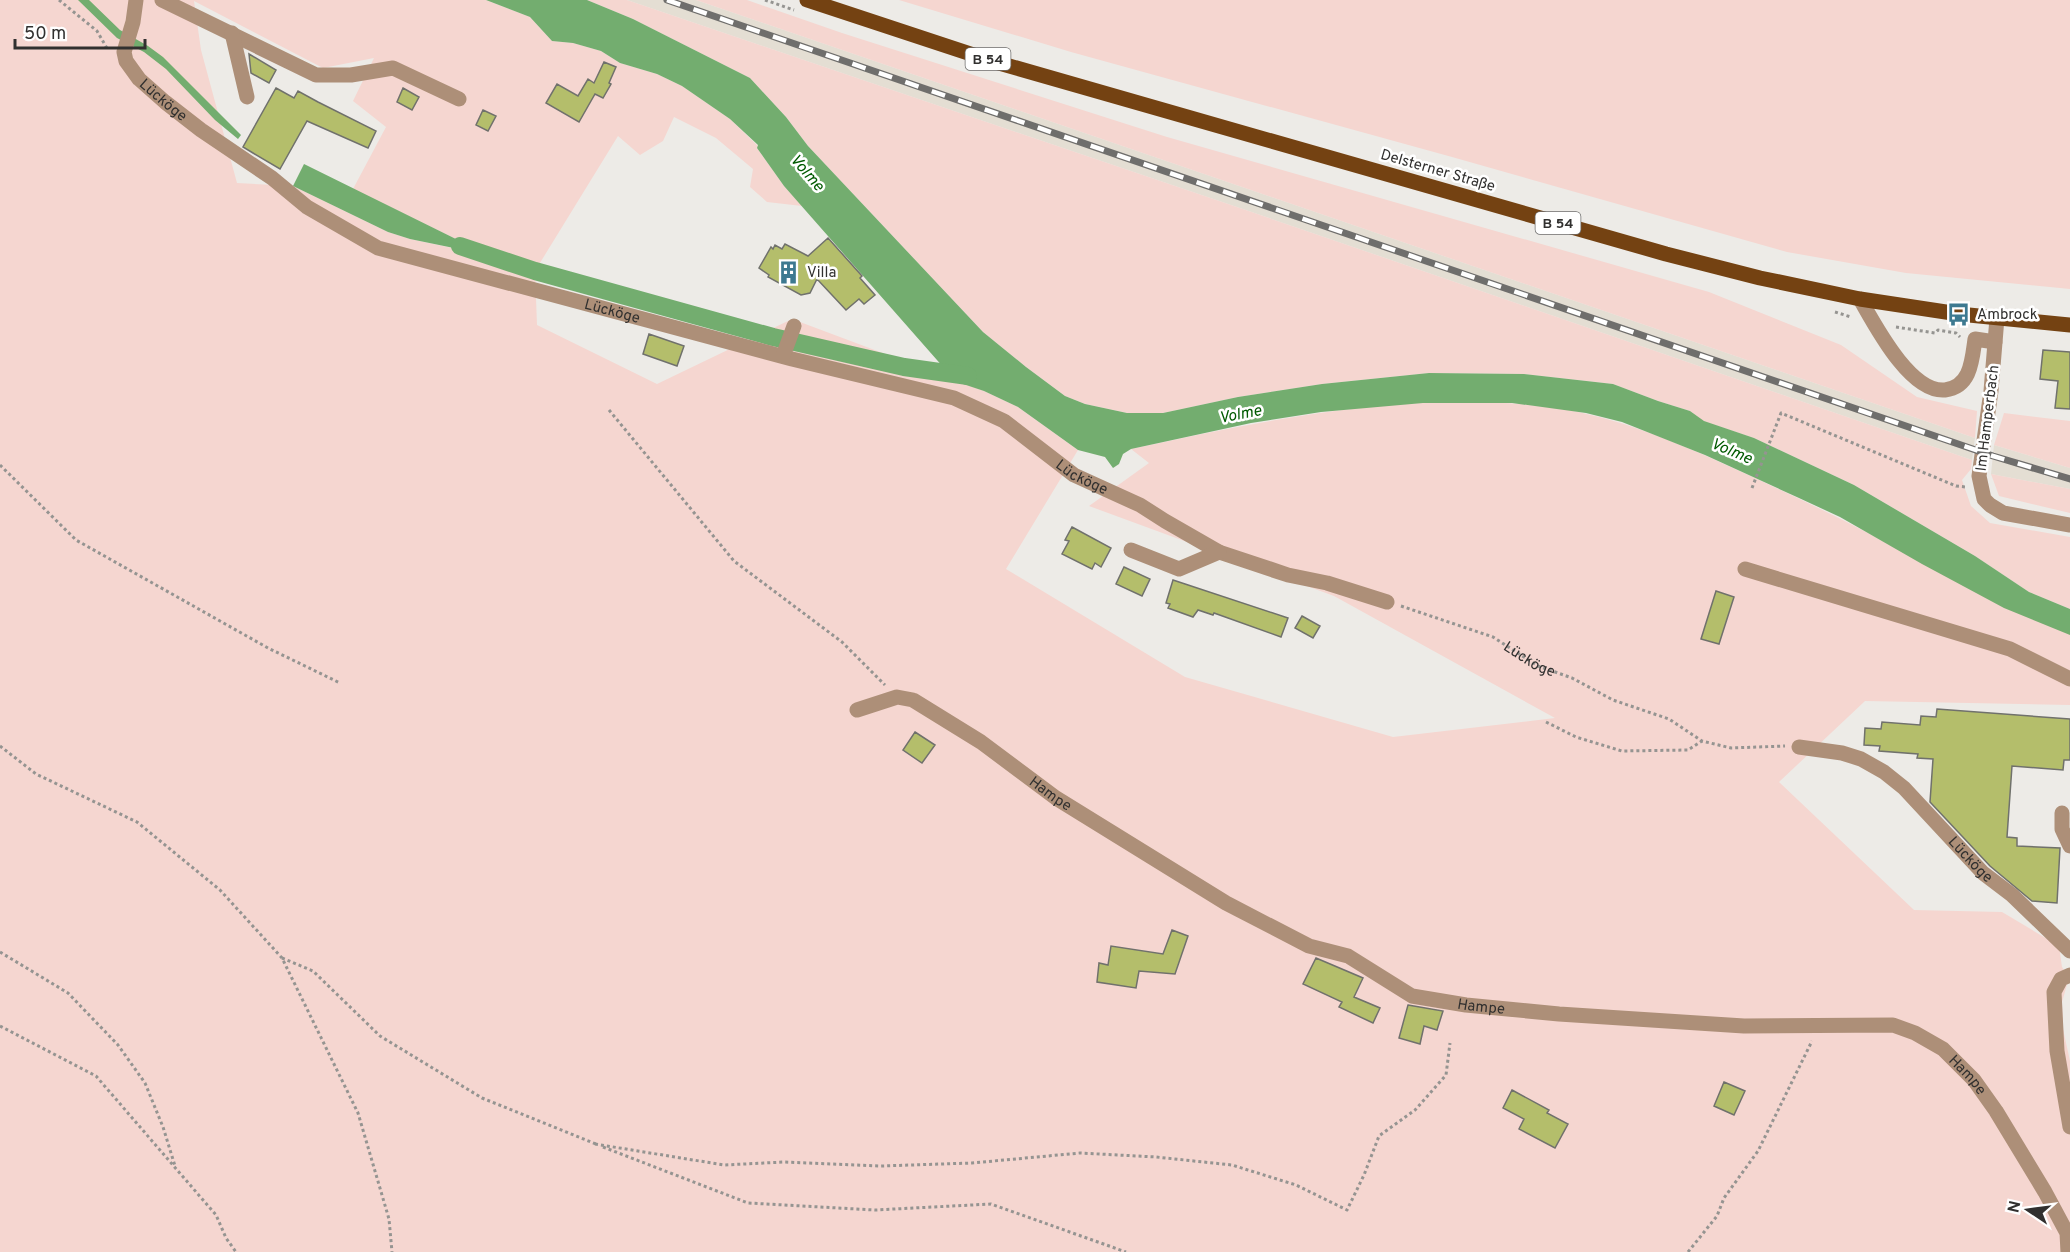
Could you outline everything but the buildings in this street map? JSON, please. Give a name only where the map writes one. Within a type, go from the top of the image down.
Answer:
[{"type":"main road","name":"Delsterner Straße","points":[[807,0],[1003,64],[1760,279],[1860,298],[1997,318],[2070,325]]},
{"type":"street","points":[[124,52],[133,22],[136,0]]},
{"type":"street","points":[[162,0],[316,75],[351,75],[393,68],[459,99]]},
{"type":"street","points":[[232,33],[247,97]]},
{"type":"street","name":"Lücköge","points":[[124,52],[126,61],[139,79],[174,109],[272,178],[307,207],[378,248],[607,311],[854,375],[954,398],[1004,421],[1074,475],[1140,504],[1220,552],[1387,602]]},
{"type":"street","points":[[1860,298],[1874,324],[1903,366],[1923,384],[1932,388],[1953,389],[1967,376],[1975,339],[1995,342]]},
{"type":"street","name":"Im Hamperbach","points":[[1997,318],[1990,401],[1980,476],[1984,499],[2003,513],[2070,525]]},
{"type":"street","points":[[783,356],[794,326]]},
{"type":"street","points":[[1131,550],[1179,569],[1220,552]]},
{"type":"street","points":[[1745,569],[2010,649],[2070,679]]},
{"type":"street","points":[[857,710],[897,697]]},
{"type":"street","name":"Hampe","points":[[897,697],[913,700],[981,742],[1056,798],[1226,903],[1309,946],[1348,956],[1412,996],[1466,1005],[1559,1014],[1744,1026],[1893,1025],[1915,1033],[1943,1049],[1974,1080],[2045,1192],[2067,1233],[2068,1252]]},
{"type":"street","name":"Lücköge","points":[[1799,747],[1842,753],[1862,759],[1884,772],[1904,788],[1983,873],[2012,895],[2070,951]]},
{"type":"street","points":[[2062,813],[2062,829],[2070,846]]},
{"type":"street","points":[[2070,975],[2061,979],[2054,992],[2057,1051],[2070,1127]]},
{"type":"path","points":[[59,0],[97,31],[107,50],[124,52]]},
{"type":"path","points":[[609,410],[734,561],[842,642],[897,697]]},
{"type":"path","points":[[1752,488],[1781,413],[1956,486],[1981,489]]},
{"type":"path","points":[[0,465],[75,540],[268,648],[340,683]]},
{"type":"path","name":"Lücköge","points":[[1387,602],[1493,637],[1538,666],[1572,678],[1613,700],[1669,719],[1702,741],[1731,748],[1799,747]]},
{"type":"path","points":[[1546,722],[1576,737],[1622,751],[1688,750],[1702,741]]},
{"type":"path","points":[[0,746],[36,774],[137,822],[220,890],[282,958],[358,1113],[389,1219],[392,1252]]},
{"type":"path","points":[[0,952],[68,993],[118,1045],[145,1083],[176,1167]]},
{"type":"path","points":[[282,958],[314,971],[380,1036],[482,1098],[748,1203],[875,1210],[991,1204],[1126,1252]]},
{"type":"path","points":[[0,1026],[96,1076],[216,1215],[226,1238],[236,1252]]},
{"type":"path","points":[[1688,1252],[1717,1216],[1724,1198],[1758,1151],[1792,1086],[1819,1026]]},
{"type":"path","points":[[595,1144],[724,1165],[784,1162],[881,1166],[972,1163],[1080,1154],[1156,1157],[1232,1165],[1296,1185],[1347,1210],[1379,1136],[1415,1110],[1446,1075],[1450,1043]]},
{"type":"shaded area","points":[[0,0],[486,0],[530,17],[552,41],[573,43],[601,51],[620,63],[657,74],[682,86],[730,119],[758,146],[757,148],[784,186],[802,206],[767,202],[750,187],[753,169],[716,138],[674,117],[663,141],[640,155],[618,136],[535,271],[537,325],[657,384],[792,319],[984,391],[1018,407],[1078,450],[1006,569],[1185,677],[1393,737],[1555,718],[1334,596],[1089,506],[1149,463],[1131,449],[1288,418],[1342,410],[1449,402],[1502,403],[1555,408],[1624,424],[1668,440],[1712,458],[1835,516],[1943,571],[2070,630],[2070,705],[1865,701],[1779,782],[1914,910],[2002,912],[2059,946],[2062,967],[2069,978],[2062,1002],[2063,1029],[2070,1061],[2070,1252],[0,1252]],"holes":[[[194,1],[323,68],[374,58],[353,101],[386,127],[353,189],[464,243],[481,254],[388,232],[293,186],[237,183],[201,50]]]},
{"type":"shaded area","points":[[587,0],[627,0],[1972,460],[1971,469],[1962,480],[1971,506],[1990,523],[2070,537],[2070,609],[2029,592],[1975,556],[1854,485],[1754,438],[1703,421],[1690,411],[1613,384],[1524,374],[1429,373],[1322,384],[1238,397],[1163,413],[1127,413],[1085,404],[1065,396],[983,332],[808,146],[786,117],[750,78],[633,19]]},
{"type":"shaded area","points":[[627,0],[696,0],[1975,438],[1972,460],[1234,206]]},
{"type":"shaded area","points":[[696,0],[747,0],[842,33],[1167,137],[1709,292],[1841,345],[1917,397],[1977,411],[1975,438]]},
{"type":"shaded area","points":[[899,0],[2070,0],[2070,289],[1906,273],[1787,252],[1071,52]]},
{"type":"shaded area","points":[[2004,413],[2070,421],[2070,468],[1994,445]]},
{"type":"shaded area","points":[[1994,445],[2070,468],[2070,489],[1991,474]]},
{"type":"shaded area","points":[[1991,474],[2070,489],[2070,513],[1999,496]]},
{"type":"water","points":[[78,0],[89,0],[120,30],[163,57],[241,135],[238,139],[215,120],[166,69],[144,52],[117,38]]},
{"type":"water","name":"Volme","points":[[486,0],[587,0],[633,19],[750,78],[786,117],[808,146],[983,332],[1065,396],[1085,404],[1127,413],[1163,413],[1238,397],[1322,384],[1429,373],[1524,374],[1613,384],[1690,411],[1704,421],[1754,438],[1854,485],[1975,556],[2029,592],[2070,609],[2070,635],[2004,608],[1840,517],[1799,498],[1705,455],[1622,422],[1586,413],[1512,403],[1423,403],[1321,412],[1251,423],[1131,449],[1123,454],[1119,464],[1113,468],[1105,457],[1078,450],[1018,407],[984,391],[942,377],[944,368],[784,186],[757,148],[758,145],[730,119],[682,86],[657,74],[620,63],[601,51],[573,43],[552,41],[530,17]]},
{"type":"water","points":[[304,164],[483,254],[410,239],[388,232],[293,186]]},
{"type":"waterway","points":[[460,246],[535,271],[773,337],[904,367],[968,376]]},
{"type":"railway","points":[[667,0],[1993,456],[2070,479]]},
{"type":"place","name":"Villa","points":[[789,272]]},
{"type":"place","name":"Ambrock","points":[[1959,314]]}]
